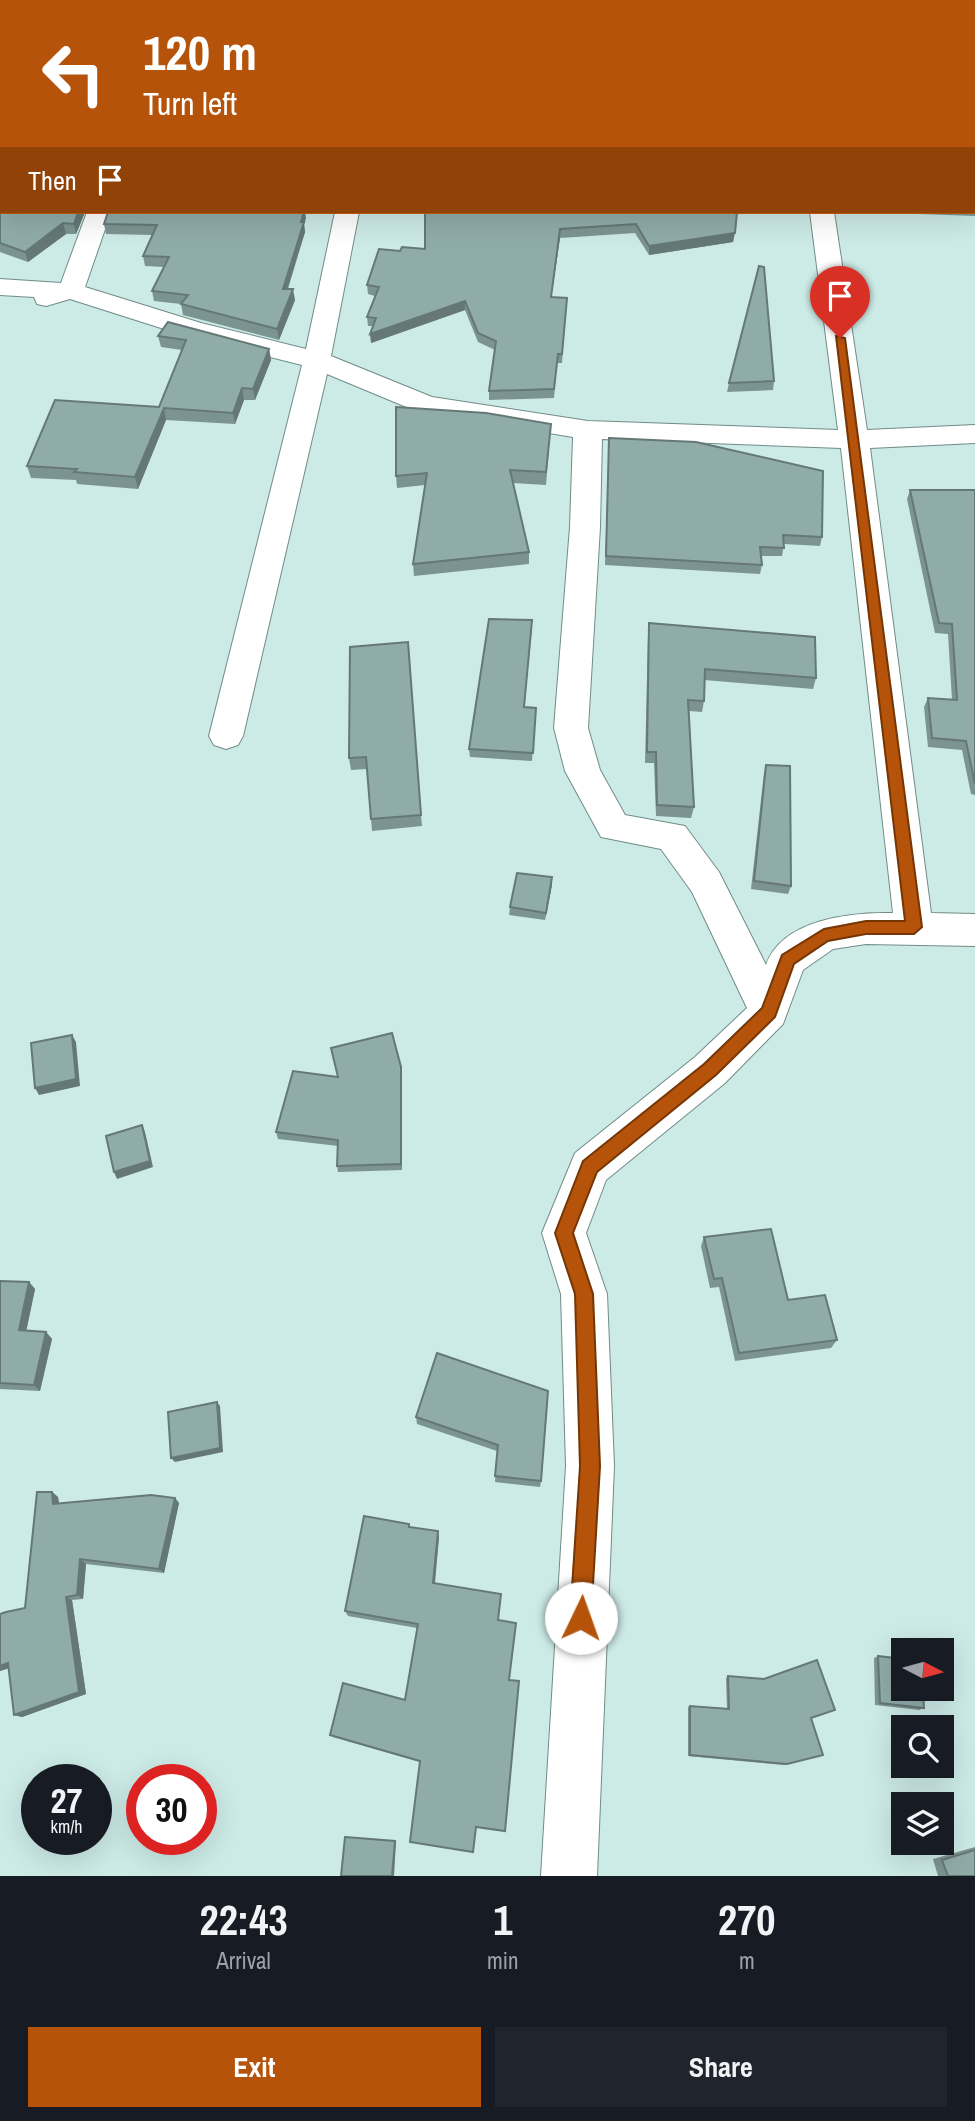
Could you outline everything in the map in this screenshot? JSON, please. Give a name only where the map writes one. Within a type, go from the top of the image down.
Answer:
[{"type":"street","points":[[71,292],[98,214]]},
{"type":"street","points":[[226,736],[317,360],[347,214]]},
{"type":"street","points":[[822,214],[854,440],[914,927]]},
{"type":"street","points":[[0,287],[71,292],[192,329],[317,360],[426,405],[588,430],[854,440],[975,434]]},
{"type":"street","points":[[0,310],[71,292]]},
{"type":"street","points":[[588,430],[585,527],[571,729],[583,771],[614,827],[672,836],[706,883],[769,1012]]},
{"type":"street","points":[[569,1876],[590,1466],[584,1294],[564,1233],[590,1167],[710,1070],[769,1012],[788,960],[824,936],[866,928],[975,930]]},
{"type":"building","points":[[0,214],[77,214],[74,224],[63,223],[25,252],[0,243]]},
{"type":"building","points":[[107,214],[303,214],[301,222],[304,222],[283,289],[293,289],[277,329],[181,304],[188,295],[152,291],[169,257],[143,256],[157,225],[104,224]]},
{"type":"building","points":[[425,214],[737,214],[735,233],[649,246],[636,224],[560,229],[551,297],[567,298],[562,354],[558,354],[554,389],[489,391],[496,341],[478,333],[465,301],[370,334],[376,318],[367,317],[379,287],[367,285],[379,249],[425,249]]},
{"type":"building","points":[[759,266],[764,267],[774,381],[729,383]]},
{"type":"building","points":[[168,322],[269,349],[253,389],[242,388],[233,413],[164,408],[135,477],[27,466],[55,400],[159,407],[186,340],[158,336]]},
{"type":"building","points":[[396,407],[486,413],[551,424],[546,472],[510,470],[529,552],[413,564],[427,473],[396,476]]},
{"type":"building","points":[[609,438],[696,442],[823,471],[822,537],[783,535],[784,548],[760,547],[762,565],[606,556]]},
{"type":"building","points":[[910,490],[975,490],[975,784],[966,741],[932,738],[928,698],[957,700],[952,624],[939,623]]},
{"type":"building","points":[[489,619],[532,620],[524,707],[536,708],[533,753],[469,749]]},
{"type":"building","points":[[649,623],[815,637],[816,678],[705,669],[704,701],[688,700],[694,807],[657,805],[656,752],[647,752]]},
{"type":"building","points":[[408,642],[421,815],[371,819],[366,757],[349,758],[350,647]]},
{"type":"building","points":[[766,765],[790,766],[791,886],[754,881]]},
{"type":"building","points":[[517,873],[552,877],[546,913],[510,907]]},
{"type":"building","points":[[392,1033],[401,1067],[401,1164],[337,1166],[338,1140],[276,1132],[293,1071],[338,1077],[331,1048]]},
{"type":"building","points":[[72,1035],[76,1079],[35,1088],[31,1043]]},
{"type":"building","points":[[142,1125],[150,1161],[114,1172],[106,1136]]},
{"type":"building","points":[[771,1229],[788,1300],[825,1295],[837,1340],[739,1353],[722,1278],[714,1279],[704,1237]]},
{"type":"building","points":[[0,1281],[29,1282],[19,1330],[46,1332],[34,1385],[0,1383]]},
{"type":"building","points":[[437,1353],[548,1391],[541,1481],[495,1476],[498,1445],[416,1417]]},
{"type":"building","points":[[217,1402],[220,1448],[171,1458],[168,1412]]},
{"type":"building","points":[[37,1492],[52,1492],[53,1504],[151,1495],[175,1498],[159,1569],[80,1559],[77,1595],[66,1597],[79,1692],[14,1715],[8,1663],[0,1666],[0,1614],[25,1608]]},
{"type":"building","points":[[364,1516],[438,1531],[433,1583],[501,1594],[498,1620],[516,1623],[509,1680],[519,1681],[505,1831],[476,1827],[473,1852],[410,1842],[420,1761],[330,1735],[343,1683],[405,1700],[418,1624],[345,1611]]},
{"type":"building","points":[[878,1656],[891,1658],[891,1701],[924,1701],[924,1708],[880,1703]]},
{"type":"building","points":[[817,1660],[835,1710],[811,1718],[823,1755],[787,1764],[690,1755],[690,1706],[729,1709],[728,1676],[764,1679]]},
{"type":"building","points":[[345,1837],[395,1841],[392,1876],[341,1876]]},
{"type":"building","points":[[975,1850],[975,1876],[948,1876],[942,1860]]},
{"type":"route","points":[[581,1618],[590,1466],[584,1294],[564,1233],[590,1167],[710,1070],[769,1012],[788,960],[824,936],[866,928],[914,927],[840,338]]}]
